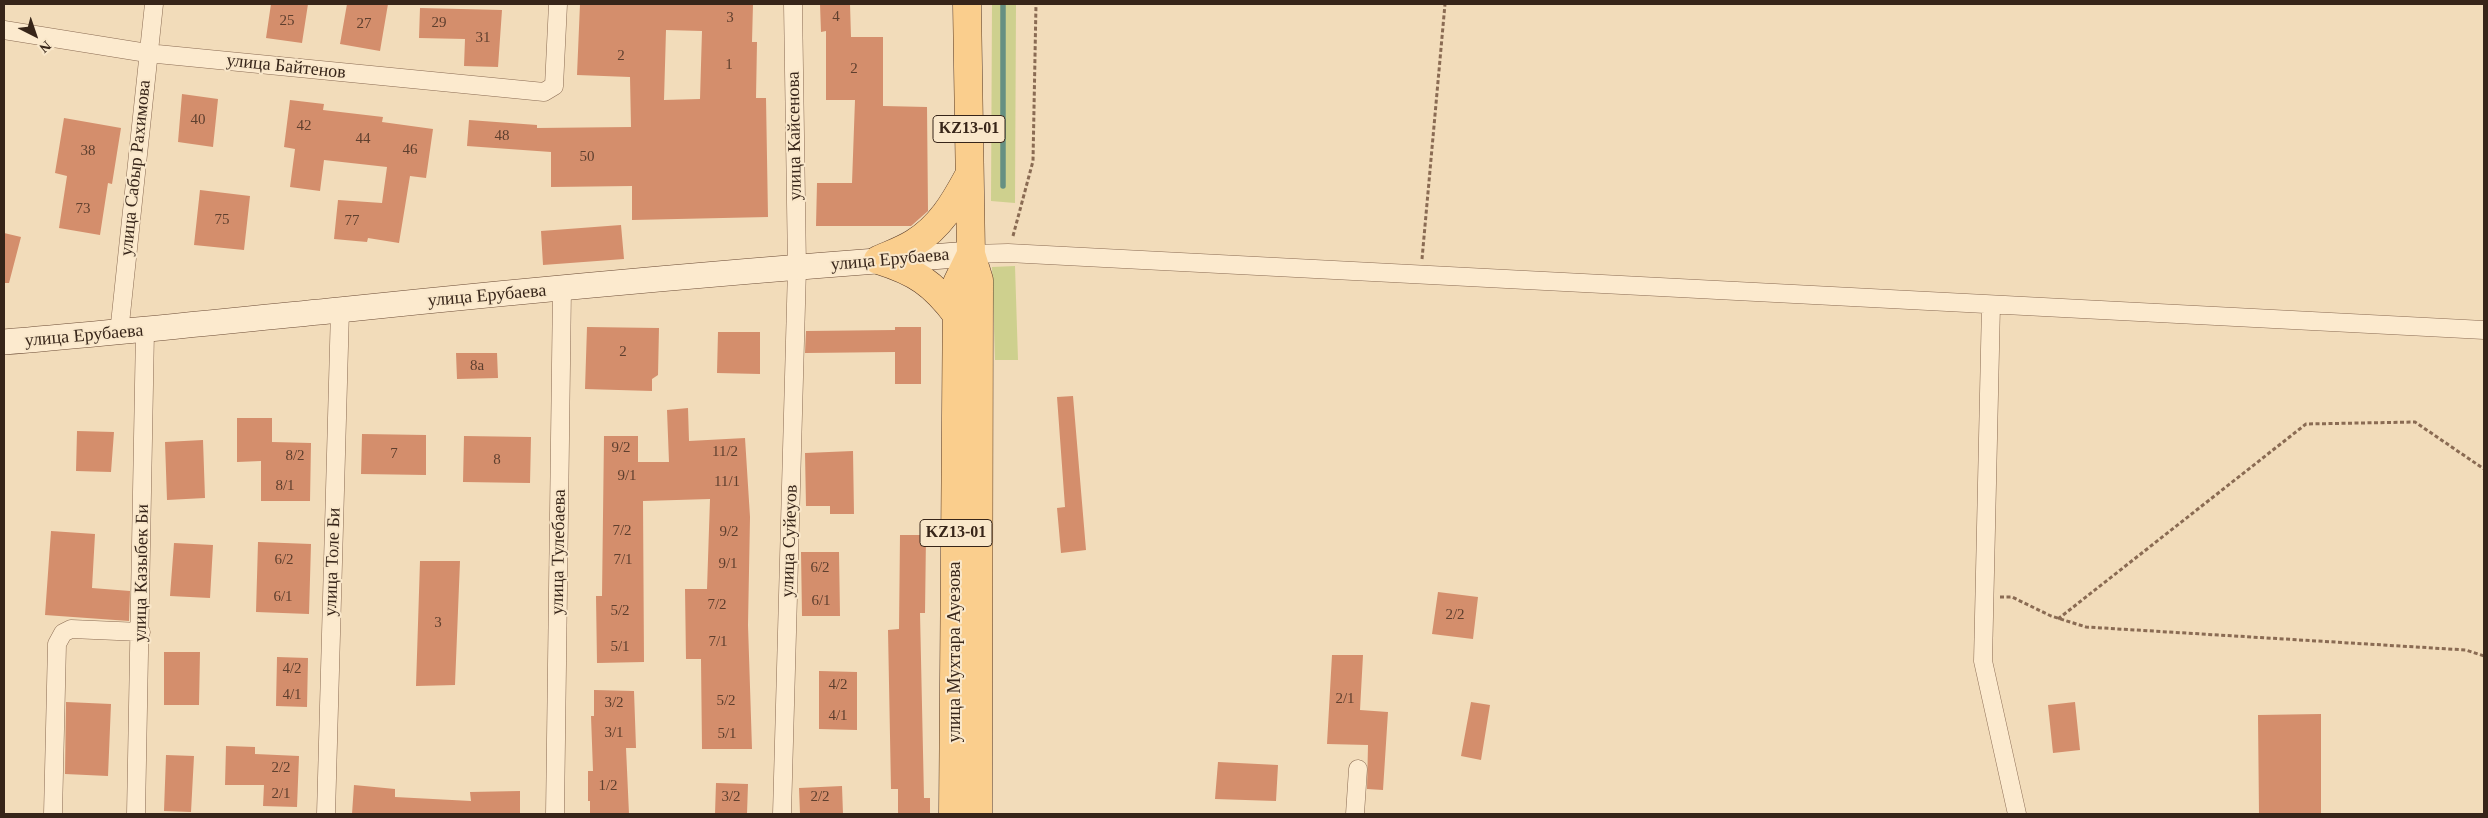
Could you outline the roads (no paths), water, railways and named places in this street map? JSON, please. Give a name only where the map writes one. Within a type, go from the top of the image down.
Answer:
[{"type":"main road","name":"улица Мухтара Ауезова","points":[[967,4],[971,254],[979,280],[978,814]]},
{"type":"main road","points":[[878,260],[913,244],[943,218],[952,207],[970,173]]},
{"type":"main road","name":"улица Мухтара Ауезова","points":[[953,814],[957,283],[971,254]]},
{"type":"main road","points":[[878,260],[907,269],[926,280],[941,293],[957,315]]},
{"type":"street","name":"улица Сабыр Рахимова","points":[[119,333],[147,53],[154,4]]},
{"type":"street","name":"улица Байтенов","points":[[4,30],[147,53],[544,92],[554,86],[558,4]]},
{"type":"street","name":"улица Кайсенова","points":[[793,4],[798,268]]},
{"type":"street","points":[[971,254],[1008,253],[2484,330]]},
{"type":"street","name":"улица Ерубаева","points":[[4,342],[145,331],[340,310],[878,260],[971,254]]},
{"type":"street","name":"улица Суйеуов","points":[[782,814],[798,268]]},
{"type":"street","name":"улица Тулебаева","points":[[556,814],[562,289]]},
{"type":"street","points":[[1991,305],[1986,597],[1983,661],[2017,814]]},
{"type":"street","name":"улица Толе Би","points":[[326,814],[340,310]]},
{"type":"street","name":"улица Казыбек Би","points":[[136,814],[141,632],[145,331]]},
{"type":"street","points":[[53,814],[57,644],[63,633],[71,629],[141,632]]},
{"type":"street","points":[[1355,814],[1358,768]]},
{"type":"waterway","points":[[1003,4],[1003,186]]}]
